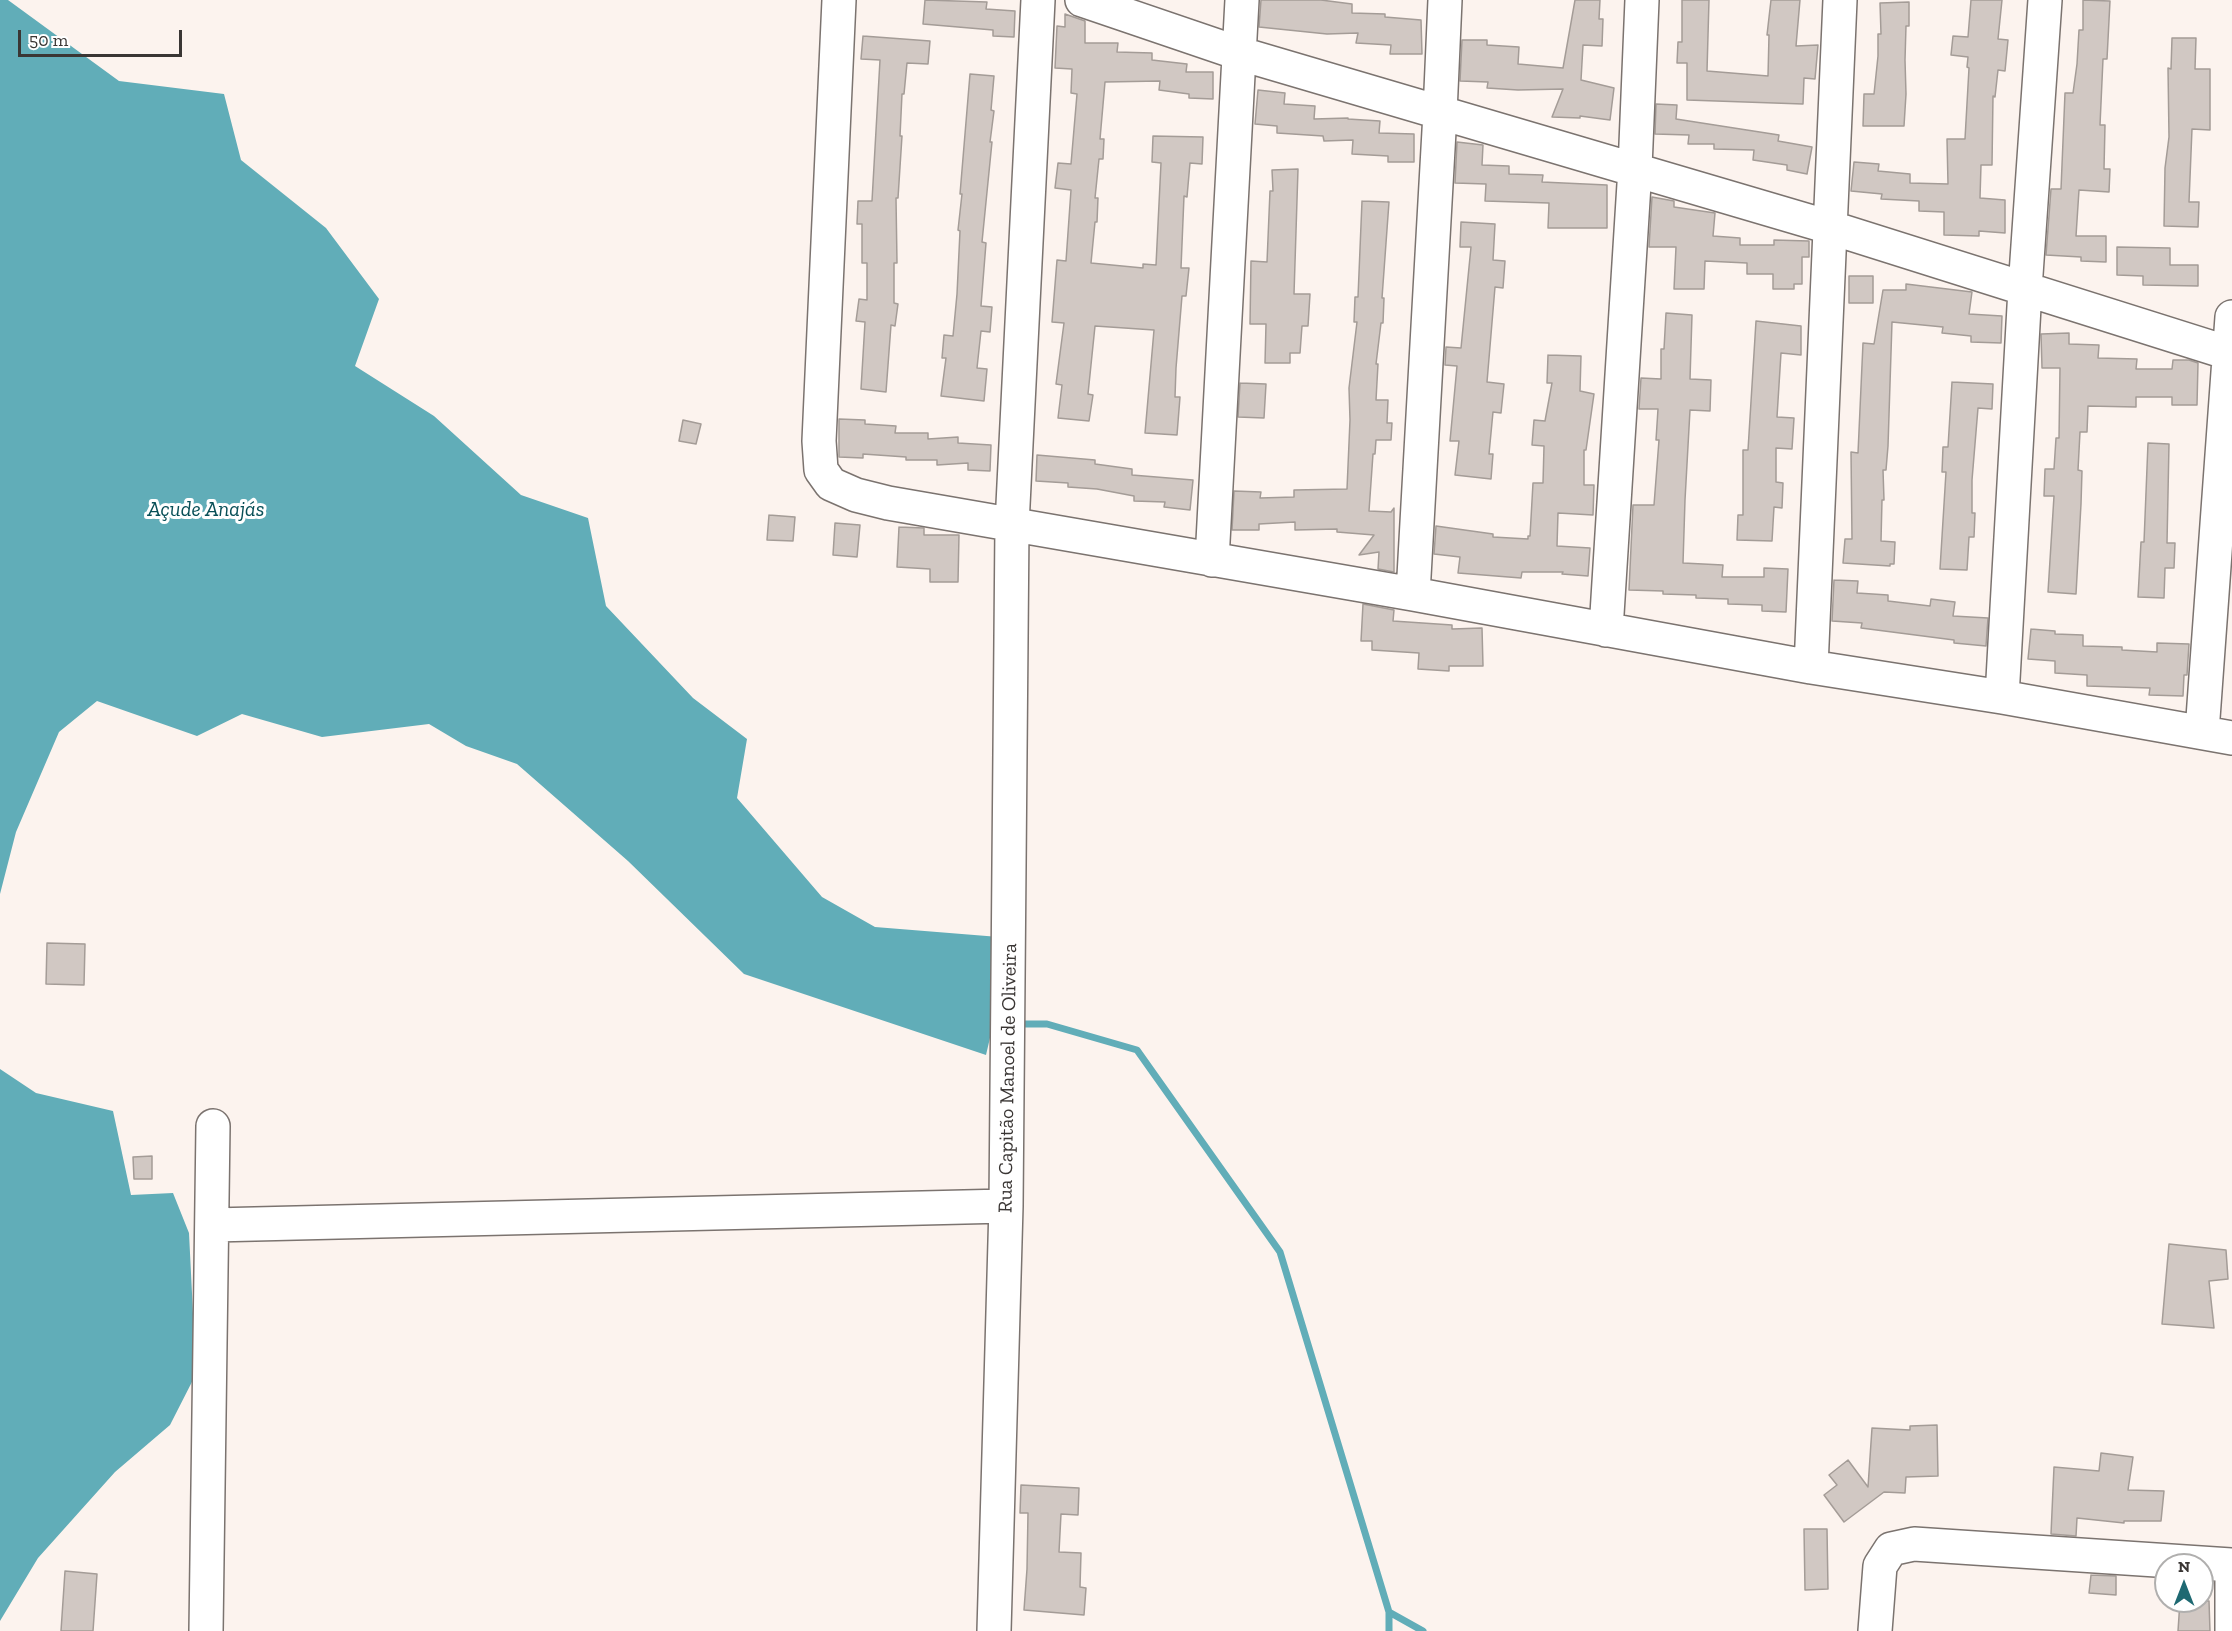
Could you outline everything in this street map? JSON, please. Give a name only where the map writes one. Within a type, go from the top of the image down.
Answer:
[{"type":"street","points":[[839,0],[821,374],[819,441],[821,470],[831,484],[856,495],[888,503],[1413,594],[1810,667],[2002,697],[2217,735],[2232,317]]},
{"type":"street","name":"Rua Capitão Manoel de Oliveira","points":[[994,1631],[1006,1206],[1012,525],[1038,0]]},
{"type":"street","points":[[1082,0],[1238,52],[1829,227],[2231,354]]},
{"type":"street","points":[[1212,560],[1242,0]]},
{"type":"street","points":[[1413,594],[1445,0]]},
{"type":"street","points":[[1606,630],[1635,168],[1642,0]]},
{"type":"street","points":[[1810,667],[1840,0]]},
{"type":"street","points":[[2002,697],[2025,289],[2045,0]]},
{"type":"street","points":[[206,1631],[213,1126]]},
{"type":"street","points":[[213,1224],[1006,1206]]},
{"type":"street","points":[[1875,1631],[1880,1566],[1892,1549],[1914,1544],[2232,1565]]},
{"type":"street","points":[[2232,1579],[2232,1631]]},
{"type":"water","name":"Açude Anajás","points":[[0,0],[8,0],[119,81],[224,94],[241,160],[326,228],[379,299],[355,366],[434,416],[521,495],[588,518],[606,606],[693,698],[747,739],[737,798],[822,897],[875,927],[999,937],[993,1025],[986,1055],[744,974],[628,861],[517,764],[466,746],[429,724],[322,737],[242,714],[197,736],[97,701],[59,732],[16,832],[0,894]]},
{"type":"water","points":[[0,1069],[36,1093],[113,1111],[131,1195],[173,1193],[189,1233],[196,1374],[170,1425],[115,1472],[38,1558],[0,1621]]},
{"type":"building","points":[[925,0],[987,2],[986,9],[1015,11],[1014,37],[993,36],[993,30],[923,24]]},
{"type":"building","points":[[1261,0],[1321,0],[1352,4],[1352,13],[1385,14],[1385,17],[1421,20],[1422,54],[1390,54],[1391,45],[1356,43],[1358,33],[1327,34],[1259,27]]},
{"type":"building","points":[[1575,0],[1600,0],[1599,19],[1603,19],[1602,46],[1583,45],[1581,80],[1614,88],[1610,120],[1580,116],[1580,118],[1552,117],[1563,89],[1487,88],[1488,82],[1460,81],[1462,40],[1487,40],[1487,45],[1519,47],[1518,64],[1563,68]]},
{"type":"building","points":[[1682,0],[1709,0],[1707,71],[1768,76],[1769,35],[1767,35],[1771,0],[1800,0],[1796,46],[1818,45],[1815,79],[1804,78],[1803,104],[1687,100],[1687,63],[1677,63],[1678,42],[1682,42]]},
{"type":"building","points":[[1971,0],[2002,0],[1998,39],[2008,40],[2005,71],[1998,70],[1995,97],[1993,96],[1992,165],[1981,165],[1980,198],[2005,200],[2005,233],[1979,231],[1979,236],[1944,235],[1944,212],[1919,211],[1919,201],[1881,199],[1882,194],[1851,191],[1854,162],[1879,164],[1878,171],[1910,174],[1910,183],[1948,184],[1947,139],[1965,139],[1969,68],[1967,67],[1968,57],[1951,55],[1953,36],[1968,37]]},
{"type":"building","points":[[2083,0],[2110,1],[2107,59],[2103,59],[2100,125],[2105,125],[2104,169],[2110,169],[2109,192],[2079,190],[2076,236],[2106,236],[2106,262],[2081,261],[2081,257],[2046,255],[2051,189],[2061,189],[2065,93],[2073,93],[2079,30],[2083,30]]},
{"type":"building","points":[[1909,2],[1909,26],[1906,26],[1904,126],[1863,126],[1864,94],[1874,94],[1878,34],[1881,34],[1880,3]]},
{"type":"building","points":[[1065,14],[1085,21],[1085,43],[1118,43],[1117,52],[1152,53],[1152,60],[1187,64],[1186,72],[1213,72],[1213,99],[1189,98],[1189,94],[1159,90],[1160,81],[1105,82],[1100,139],[1104,139],[1103,159],[1099,159],[1095,198],[1098,198],[1097,222],[1095,222],[1091,263],[1143,268],[1143,264],[1156,265],[1161,163],[1152,162],[1153,136],[1203,137],[1202,164],[1190,163],[1187,197],[1184,196],[1181,268],[1189,268],[1186,296],[1182,296],[1176,368],[1175,397],[1180,397],[1177,435],[1145,433],[1154,330],[1095,326],[1088,394],[1093,395],[1089,421],[1058,418],[1062,385],[1056,384],[1064,323],[1052,322],[1057,260],[1066,261],[1071,190],[1055,188],[1058,163],[1071,164],[1077,94],[1071,93],[1072,69],[1055,68],[1057,26],[1065,27]]},
{"type":"building","points":[[863,36],[930,41],[928,64],[907,63],[904,94],[902,94],[900,136],[902,136],[898,198],[896,198],[897,263],[894,263],[894,303],[898,304],[895,326],[891,325],[886,392],[861,389],[865,322],[856,321],[859,299],[867,300],[867,263],[862,263],[862,224],[857,224],[858,201],[872,201],[880,60],[861,59]]},
{"type":"building","points":[[2172,38],[2196,38],[2195,69],[2210,69],[2210,130],[2192,129],[2189,202],[2199,202],[2198,227],[2164,226],[2165,168],[2169,137],[2168,68],[2171,69]]},
{"type":"building","points":[[970,74],[994,76],[991,110],[994,111],[990,142],[992,142],[982,242],[986,243],[981,306],[992,307],[990,332],[981,331],[977,368],[987,369],[984,401],[941,396],[946,358],[942,358],[944,335],[953,336],[957,294],[960,231],[958,230],[962,194],[960,194]]},
{"type":"building","points":[[1258,90],[1285,93],[1284,104],[1315,106],[1314,119],[1348,118],[1380,121],[1379,133],[1414,134],[1414,162],[1388,162],[1388,156],[1352,154],[1353,140],[1324,141],[1323,136],[1277,133],[1277,126],[1255,124]]},
{"type":"building","points":[[1656,104],[1677,105],[1676,119],[1779,135],[1778,141],[1812,147],[1807,174],[1787,170],[1787,165],[1753,160],[1754,150],[1714,149],[1714,144],[1688,144],[1689,135],[1655,134]]},
{"type":"building","points":[[1457,142],[1483,145],[1482,165],[1509,166],[1509,174],[1543,175],[1542,182],[1607,185],[1607,228],[1548,228],[1549,203],[1485,201],[1486,184],[1455,183]]},
{"type":"building","points":[[1298,169],[1294,294],[1310,294],[1308,326],[1302,326],[1300,353],[1290,353],[1290,363],[1265,363],[1266,324],[1250,324],[1251,261],[1267,262],[1270,191],[1273,191],[1272,170]]},
{"type":"building","points":[[1652,197],[1674,201],[1674,207],[1715,213],[1713,236],[1740,238],[1740,245],[1774,245],[1774,240],[1809,241],[1809,257],[1802,257],[1802,284],[1794,284],[1794,289],[1773,289],[1773,274],[1747,274],[1747,263],[1705,261],[1704,289],[1674,289],[1676,247],[1649,247]]},
{"type":"building","points":[[1362,201],[1389,202],[1382,298],[1384,298],[1383,323],[1381,323],[1376,364],[1378,364],[1376,400],[1388,400],[1387,423],[1392,423],[1391,440],[1376,440],[1369,511],[1391,512],[1394,508],[1394,572],[1378,569],[1379,552],[1359,555],[1374,535],[1337,532],[1337,529],[1295,530],[1295,522],[1259,524],[1259,530],[1232,530],[1234,491],[1261,492],[1260,498],[1294,497],[1294,490],[1347,489],[1349,388],[1357,322],[1354,322],[1355,297],[1358,297]]},
{"type":"building","points":[[1461,222],[1495,224],[1493,260],[1505,261],[1503,288],[1495,287],[1487,382],[1504,384],[1501,413],[1493,412],[1489,454],[1493,454],[1491,479],[1455,475],[1459,441],[1450,441],[1457,366],[1445,365],[1446,347],[1461,348],[1471,247],[1460,247]]},
{"type":"building","points":[[2117,247],[2170,248],[2170,265],[2198,265],[2198,286],[2143,285],[2143,276],[2117,275]]},
{"type":"building","points":[[1849,276],[1873,276],[1873,303],[1849,303]]},
{"type":"building","points":[[1906,284],[1972,292],[1969,314],[2002,316],[2001,343],[1971,342],[1971,336],[1942,333],[1943,327],[1892,322],[1888,446],[1886,470],[1883,470],[1884,500],[1882,500],[1881,541],[1895,542],[1894,564],[1890,566],[1843,563],[1845,539],[1852,539],[1851,452],[1858,453],[1863,343],[1874,344],[1883,290],[1906,290]]},
{"type":"building","points":[[1666,313],[1692,315],[1690,379],[1711,380],[1710,411],[1690,410],[1683,563],[1723,565],[1722,577],[1764,577],[1764,568],[1788,569],[1786,612],[1762,611],[1762,605],[1728,604],[1728,599],[1663,594],[1663,591],[1629,590],[1633,505],[1654,505],[1659,440],[1656,440],[1658,409],[1639,409],[1641,378],[1661,379],[1661,349],[1664,349]]},
{"type":"building","points":[[1756,321],[1801,326],[1801,355],[1781,353],[1777,417],[1794,418],[1792,449],[1776,448],[1776,482],[1783,483],[1782,508],[1774,507],[1772,541],[1737,540],[1738,515],[1743,515],[1743,450],[1748,450]]},
{"type":"building","points":[[2069,333],[2069,344],[2099,345],[2098,358],[2137,359],[2136,369],[2172,369],[2173,360],[2189,360],[2198,363],[2197,405],[2172,405],[2172,397],[2136,397],[2136,407],[2088,406],[2087,432],[2080,432],[2078,470],[2082,471],[2076,594],[2048,592],[2054,496],[2044,496],[2045,469],[2054,469],[2056,438],[2059,438],[2060,368],[2042,368],[2041,334]]},
{"type":"building","points":[[1548,355],[1581,356],[1580,391],[1594,394],[1586,450],[1584,450],[1584,485],[1594,485],[1593,515],[1558,513],[1557,546],[1590,548],[1588,576],[1562,574],[1563,572],[1522,572],[1521,578],[1458,573],[1460,557],[1434,554],[1436,526],[1493,534],[1493,537],[1528,539],[1530,536],[1533,483],[1543,483],[1544,446],[1532,445],[1534,420],[1545,421],[1552,383],[1547,383]]},
{"type":"building","points":[[1952,382],[1993,384],[1992,409],[1978,408],[1972,480],[1972,513],[1975,513],[1974,537],[1969,537],[1967,570],[1940,569],[1946,472],[1942,472],[1943,447],[1948,447]]},
{"type":"building","points":[[1240,383],[1266,384],[1264,418],[1238,417]]},
{"type":"building","points":[[839,419],[865,420],[865,424],[896,426],[895,433],[928,433],[928,439],[958,437],[958,443],[991,445],[990,471],[968,470],[968,463],[937,465],[937,460],[906,460],[906,457],[863,454],[863,458],[839,457]]},
{"type":"building","points":[[683,420],[701,424],[696,444],[679,441]]},
{"type":"building","points":[[2148,443],[2169,444],[2167,543],[2175,543],[2174,568],[2165,568],[2164,598],[2138,597],[2141,542],[2144,542]]},
{"type":"building","points":[[1037,455],[1095,460],[1095,464],[1132,469],[1132,475],[1193,480],[1190,510],[1164,507],[1165,502],[1134,501],[1134,496],[1097,489],[1068,487],[1068,483],[1036,481]]},
{"type":"building","points":[[769,515],[795,517],[793,541],[767,540]]},
{"type":"building","points":[[835,523],[860,525],[857,557],[833,555]]},
{"type":"building","points":[[899,527],[924,528],[924,535],[959,535],[958,582],[930,582],[930,569],[897,567]]},
{"type":"building","points":[[1834,580],[1858,581],[1857,593],[1888,595],[1888,601],[1930,606],[1931,599],[1955,602],[1953,616],[1988,618],[1986,646],[1861,628],[1862,623],[1832,621]]},
{"type":"building","points":[[1363,604],[1394,610],[1393,621],[1452,625],[1452,629],[1482,628],[1483,666],[1449,666],[1449,671],[1418,669],[1419,653],[1372,650],[1372,641],[1361,641]]},
{"type":"building","points":[[2031,629],[2055,631],[2055,634],[2083,635],[2083,646],[2122,647],[2122,650],[2157,652],[2157,643],[2189,644],[2183,696],[2149,695],[2150,688],[2087,686],[2087,675],[2055,673],[2055,661],[2028,659]]},
{"type":"building","points":[[47,943],[85,944],[84,985],[46,984]]},
{"type":"building","points":[[152,1156],[152,1179],[134,1179],[133,1157]]},
{"type":"building","points":[[2169,1244],[2226,1250],[2228,1279],[2209,1281],[2214,1328],[2162,1324]]},
{"type":"building","points":[[1937,1425],[1938,1476],[1906,1477],[1905,1493],[1884,1492],[1844,1522],[1824,1495],[1837,1485],[1829,1475],[1848,1460],[1868,1487],[1872,1428],[1910,1430],[1910,1426]]},
{"type":"building","points":[[2101,1453],[2133,1457],[2128,1490],[2164,1491],[2161,1521],[2124,1521],[2124,1523],[2077,1518],[2076,1536],[2051,1534],[2054,1467],[2099,1471]]},
{"type":"building","points":[[1021,1485],[1079,1488],[1078,1515],[1061,1514],[1059,1552],[1081,1553],[1080,1587],[1086,1588],[1084,1615],[1024,1610],[1028,1513],[1020,1513]]},
{"type":"building","points":[[1804,1529],[1827,1529],[1828,1589],[1805,1590]]},
{"type":"building","points":[[65,1571],[97,1574],[93,1631],[61,1631]]},
{"type":"building","points":[[2091,1575],[2116,1576],[2116,1595],[2089,1593]]},
{"type":"building","points":[[2179,1613],[2209,1613],[2210,1631],[2178,1631]]},
{"type":"waterway","points":[[1017,1024],[1047,1024],[1137,1050],[1280,1252],[1389,1612],[1423,1631]]},
{"type":"waterway","points":[[1389,1612],[1389,1631]]}]
